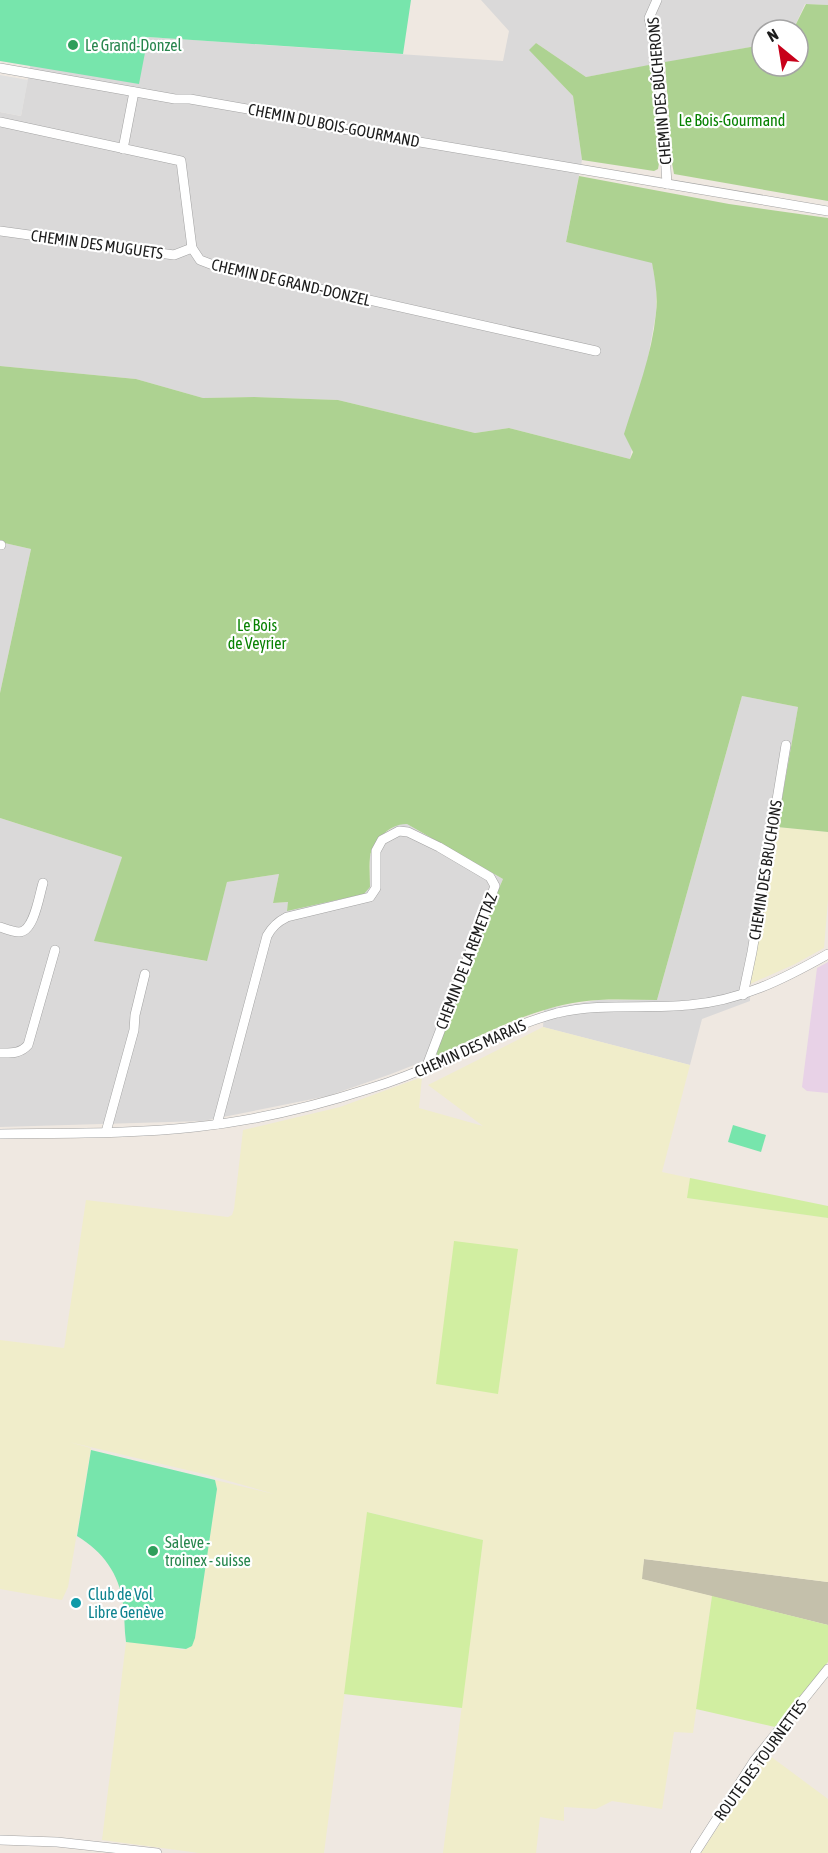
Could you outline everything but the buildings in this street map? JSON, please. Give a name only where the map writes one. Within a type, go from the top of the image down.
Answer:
[{"type":"street","name":"CHEMIN DES BÛCHERONS","points":[[657,0],[650,18],[659,61],[667,184]]},
{"type":"street","name":"CHEMIN DU BOIS-GOURMAND","points":[[0,68],[175,99],[190,99],[282,115],[301,122],[828,211]]},
{"type":"street","points":[[122,148],[134,92]]},
{"type":"street","name":"CHEMIN DE GRAND-DONZEL","points":[[0,122],[182,161],[192,248],[200,260],[213,265],[596,351]]},
{"type":"street","name":"CHEMIN DES MUGUETS","points":[[0,231],[174,255],[192,248]]},
{"type":"street","name":"CHEMIN DES BRUCHONS","points":[[743,995],[786,745]]},
{"type":"street","name":"CHEMIN DE LA REMETTAZ","points":[[217,1124],[267,936],[280,915],[370,897],[375,888],[376,851],[382,840],[399,831],[408,832],[439,847],[490,877],[495,886],[426,1068]]},
{"type":"street","points":[[0,927],[17,932],[28,928],[32,922],[43,883]]},
{"type":"street","points":[[0,1053],[16,1053],[24,1050],[28,1045],[55,950]]},
{"type":"street","name":"CHEMIN DES MARAIS","points":[[0,1134],[165,1130],[252,1119],[327,1102],[369,1089],[426,1068],[516,1026],[560,1013],[604,1007],[690,1005],[743,995],[775,983],[828,954]]},
{"type":"street","points":[[106,1132],[134,1030],[135,1015],[146,974]]},
{"type":"street","name":"ROUTE DES TOURNETTES","points":[[695,1853],[754,1761],[828,1669]]},
{"type":"street","points":[[0,1840],[68,1843],[157,1853]]},
{"type":"shaded area","points":[[481,0],[828,0],[828,5],[805,4],[799,18],[750,18],[750,47],[586,77],[536,43],[530,50],[573,96],[582,160],[566,242],[652,262],[656,284],[656,313],[630,459],[509,428],[475,433],[338,400],[203,398],[136,379],[0,366],[0,112],[21,116],[30,66],[148,37],[503,61],[509,31]]},
{"type":"shaded area","points":[[0,75],[28,80],[21,116],[0,112]]},
{"type":"shaded area","points":[[0,542],[31,549],[0,693]]},
{"type":"shaded area","points":[[742,696],[798,707],[750,984],[750,1001],[702,1019],[690,1065],[543,1027],[544,1009],[598,1000],[657,1000]]},
{"type":"shaded area","points":[[0,818],[122,857],[95,941],[206,961],[227,882],[279,874],[273,903],[289,902],[287,910],[370,887],[370,855],[383,834],[400,823],[407,824],[503,879],[473,948],[437,1044],[437,1056],[328,1096],[203,1121],[0,1127]]},
{"type":"shaded area","points":[[777,827],[828,832],[828,900],[824,948],[750,984]]},
{"type":"shaded area","points":[[828,962],[828,1093],[807,1091],[802,1087],[817,968]]},
{"type":"shaded area","points":[[543,1027],[690,1065],[662,1172],[690,1178],[688,1198],[828,1218],[828,1582],[644,1559],[642,1579],[712,1596],[693,1733],[674,1732],[662,1809],[612,1801],[596,1809],[564,1807],[564,1821],[540,1817],[536,1853],[443,1853],[483,1540],[368,1512],[324,1853],[199,1853],[102,1840],[126,1642],[155,1644],[182,1650],[189,1648],[195,1638],[217,1489],[215,1480],[274,1494],[208,1475],[69,1442],[91,1448],[68,1587],[62,1600],[0,1589],[0,1340],[64,1348],[86,1200],[228,1217],[232,1215],[234,1209],[243,1130],[340,1107],[422,1077],[419,1108],[483,1126],[428,1085]]},
{"type":"shaded area","points":[[644,1559],[828,1582],[828,1625],[641,1579]]},
{"type":"shaded area","points":[[766,1753],[828,1799],[828,1853],[701,1853]]},
{"type":"green space","name":"Le Grand-Donzel","points":[[0,0],[411,0],[403,54],[148,37],[139,84],[0,61]]},
{"type":"green space","name":"Le Bois-Gourmand","points":[[806,4],[828,5],[828,201],[674,174],[665,62],[750,47],[750,78],[810,78],[810,18],[799,18]]},
{"type":"green space","name":"Le Bois-Gourmand","points":[[536,43],[586,77],[654,64],[658,169],[654,171],[582,160],[573,96],[529,50]]},
{"type":"green space","name":"Le Bois de Veyrier","points":[[579,176],[729,204],[828,218],[828,832],[777,827],[798,707],[742,696],[657,1000],[598,1000],[560,1006],[506,1024],[437,1056],[437,1044],[473,948],[503,879],[407,824],[395,826],[383,834],[374,845],[370,857],[370,887],[364,894],[287,911],[288,902],[273,903],[279,874],[227,882],[207,961],[94,941],[122,857],[0,818],[0,693],[31,549],[0,542],[0,366],[136,379],[203,398],[338,400],[475,433],[509,428],[630,459],[633,452],[624,434],[643,375],[656,313],[657,300],[652,263],[566,242]]},
{"type":"green space","points":[[733,1125],[766,1135],[761,1152],[728,1142]]},
{"type":"green space","points":[[690,1178],[828,1206],[828,1218],[687,1198]]},
{"type":"green space","points":[[454,1241],[518,1249],[498,1394],[436,1384]]},
{"type":"green space","name":"Saleve - troinex - suisse","points":[[91,1450],[215,1480],[217,1489],[195,1638],[192,1646],[186,1649],[126,1642],[123,1604],[114,1573],[95,1549],[77,1536]]},
{"type":"green space","points":[[367,1512],[483,1540],[462,1708],[344,1694]]},
{"type":"green space","points":[[712,1596],[828,1625],[828,1662],[775,1727],[696,1709]]},
{"type":"place","name":"Le Grand-Donzel","points":[[73,45]]},
{"type":"place","name":"Saleve - troinex - suisse","points":[[153,1551]]},
{"type":"place","name":"Club de Vol Libre Genève","points":[[76,1603]]}]
